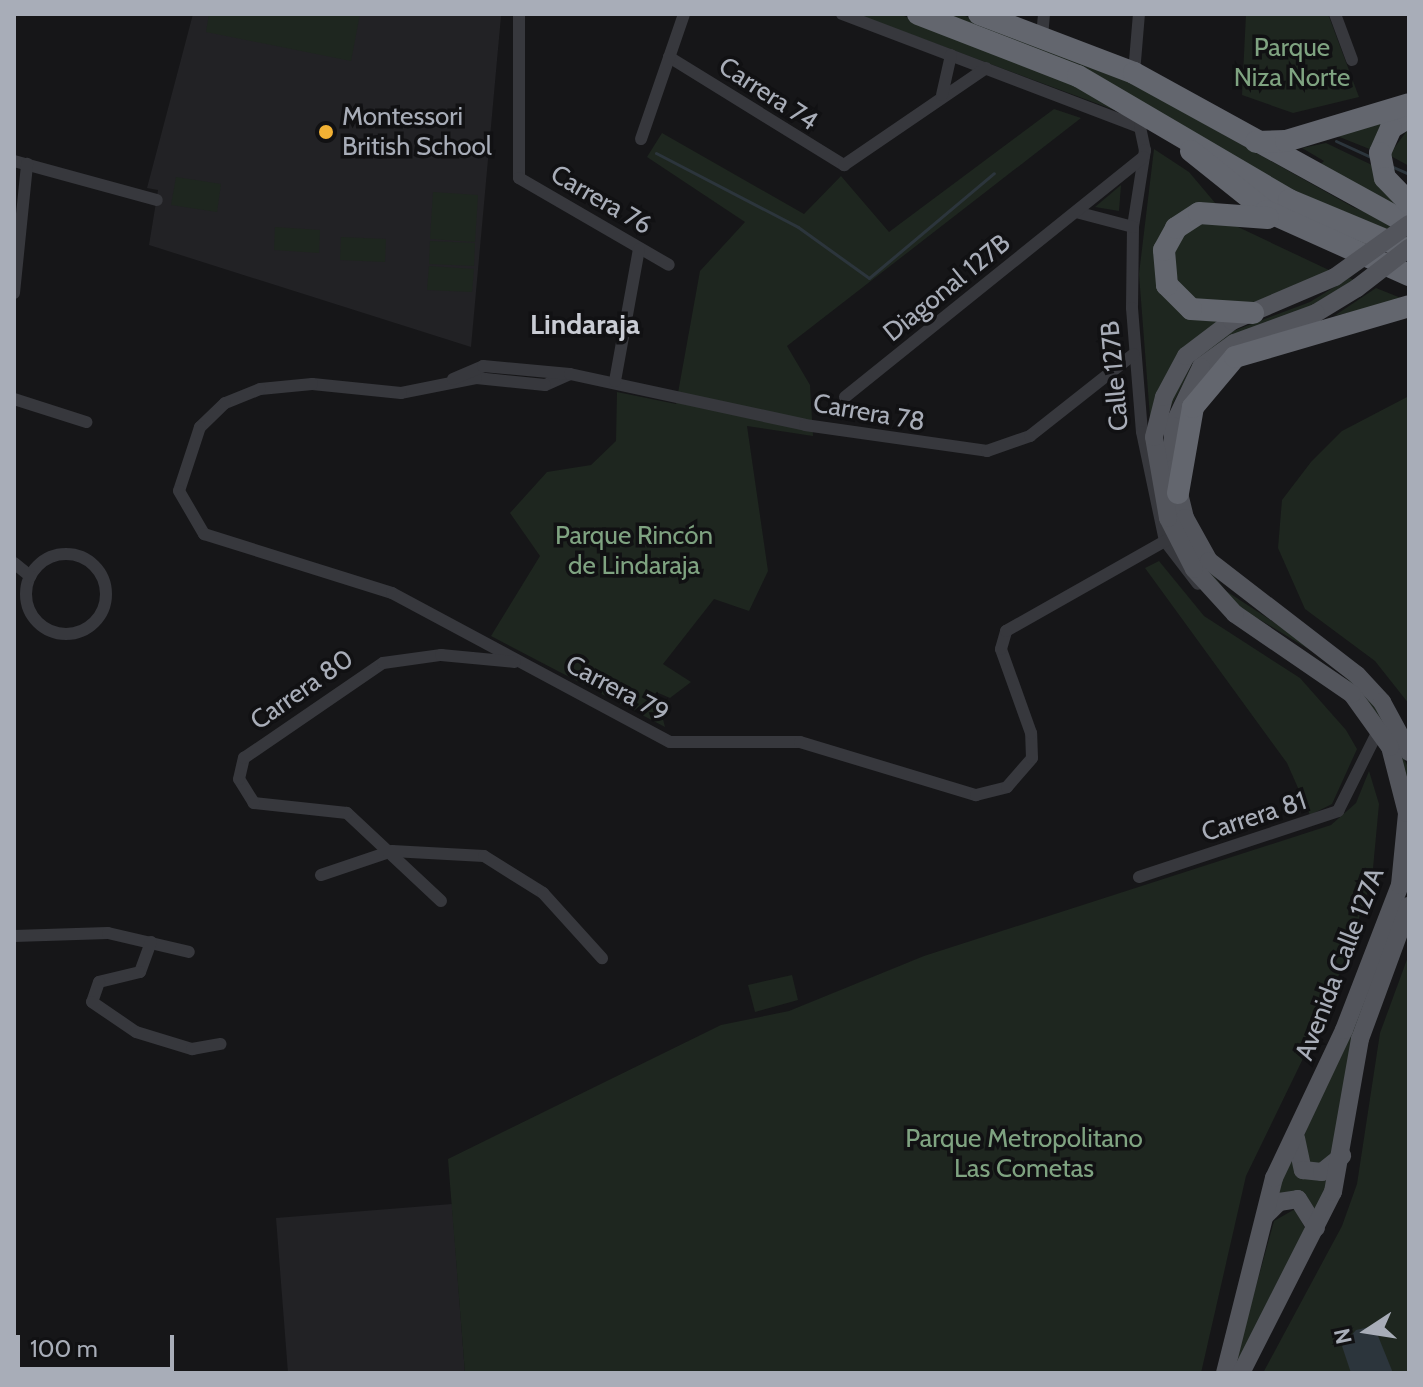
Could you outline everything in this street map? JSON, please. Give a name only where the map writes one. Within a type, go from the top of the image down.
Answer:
[{"type":"highway","points":[[918,14],[1078,76],[1409,261]]},
{"type":"highway","points":[[979,14],[1134,73],[1253,142],[1409,224]]},
{"type":"highway","points":[[1253,142],[1286,141],[1409,104]]},
{"type":"highway","points":[[1409,117],[1383,140],[1382,167],[1409,203]]},
{"type":"highway","points":[[1168,127],[1231,190],[1286,222],[1409,275]]},
{"type":"highway","points":[[1253,313],[1191,309],[1167,285],[1164,250],[1176,228],[1199,213],[1286,222]]},
{"type":"highway","points":[[1355,233],[1409,249]]},
{"type":"highway","points":[[1178,493],[1193,407],[1235,357],[1409,306]]},
{"type":"main road","name":"Avenida Calle 127A","points":[[1225,1373],[1265,1216],[1406,864],[1405,792],[1379,729],[1335,678],[1213,594],[1168,518],[1155,454],[1157,418],[1186,356],[1253,313],[1335,277],[1409,224]]},
{"type":"main road","points":[[1409,249],[1357,288],[1316,313],[1234,343],[1201,367],[1173,426],[1178,493],[1199,547],[1224,579],[1357,675],[1387,710],[1409,752]]},
{"type":"main road","name":"Avenida Calle 127A","points":[[1241,1373],[1316,1228],[1342,1156],[1360,1039],[1409,906]]},
{"type":"main road","points":[[1297,1132],[1294,1156],[1303,1170],[1322,1172],[1342,1156]]},
{"type":"main road","points":[[1265,1216],[1279,1202],[1298,1199],[1316,1228]]},
{"type":"street","name":"Carrera 76","points":[[519,14],[515,170],[669,265]]},
{"type":"street","points":[[641,139],[684,14]]},
{"type":"street","points":[[842,14],[986,68]]},
{"type":"street","points":[[1042,37],[1044,14]]},
{"type":"street","points":[[1134,73],[1139,14]]},
{"type":"street","points":[[1335,14],[1352,60]]},
{"type":"street","points":[[941,98],[951,55]]},
{"type":"street","name":"Carrera 74","points":[[669,57],[844,165],[941,98]]},
{"type":"street","points":[[941,98],[986,68]]},
{"type":"street","name":"Calle 127B","points":[[986,68],[1130,120],[1143,133],[1144,157],[1133,227],[1134,354],[1145,457],[1165,541],[1184,571],[1213,594]]},
{"type":"street","name":"Diagonal 127B","points":[[845,397],[1144,157]]},
{"type":"street","points":[[14,293],[20,162],[157,200]]},
{"type":"street","points":[[1076,212],[1133,227]]},
{"type":"street","points":[[615,381],[639,249]]},
{"type":"street","name":"Carrera 78","points":[[204,534],[179,491],[182,470],[200,427],[225,403],[286,385],[401,393],[445,384],[476,372],[570,374],[615,381],[805,425],[987,451],[1030,436],[1134,354]]},
{"type":"street","points":[[14,399],[86,422]]},
{"type":"street","name":"Carrera 79","points":[[204,534],[392,593],[670,742],[800,742],[976,795],[998,792],[1025,773],[1033,746],[1001,649],[1006,631],[1165,541]]},
{"type":"street","points":[[48,557],[87,559],[103,580],[99,618],[77,633],[45,629],[25,600],[30,576],[48,557]]},
{"type":"street","points":[[14,563],[30,576]]},
{"type":"street","name":"Carrera 80","points":[[441,901],[420,889],[392,851],[347,813],[254,803],[239,779],[244,758],[383,663],[441,655],[518,662]]},
{"type":"street","name":"Carrera 81","points":[[1139,877],[1338,811],[1379,729]]},
{"type":"street","points":[[321,875],[392,851],[484,856],[501,863],[543,893],[602,958]]},
{"type":"street","points":[[14,936],[85,931],[189,952]]},
{"type":"street","points":[[151,942],[140,972],[99,982],[92,1002],[136,1032],[192,1049],[221,1044]]},
{"type":"shaded area","name":"Montessori British School","points":[[193,14],[501,16],[471,347],[149,245],[158,190],[147,188]]},
{"type":"shaded area","points":[[452,1204],[465,1373],[288,1373],[276,1218]]},
{"type":"shaded area","points":[[1374,1326],[1393,1373],[1351,1373],[1342,1346],[1356,1330]]},
{"type":"green space","points":[[209,14],[360,14],[351,61],[206,32]]},
{"type":"green space","points":[[856,14],[899,14],[1076,85],[1136,118]]},
{"type":"green space","points":[[935,14],[960,14],[1112,72],[1353,207],[1409,230],[1409,242],[1276,182],[1107,82]]},
{"type":"green space","name":"Parque Niza Norte","points":[[1246,14],[1328,14],[1359,97],[1293,113],[1242,95]]},
{"type":"green space","name":"Parque Rincón de Lindaraja","points":[[1054,109],[1081,118],[787,346],[810,385],[813,436],[747,426],[768,571],[749,611],[714,599],[663,664],[691,682],[670,698],[656,692],[665,727],[491,636],[540,556],[510,513],[547,472],[591,465],[616,441],[617,392],[676,404],[700,271],[745,222],[647,157],[662,133],[804,214],[841,176],[889,232]]},
{"type":"green space","points":[[1398,115],[1372,150],[1337,136]]},
{"type":"green space","points":[[1409,128],[1409,166],[1389,155]]},
{"type":"green space","points":[[1326,143],[1374,166],[1405,212],[1316,168],[1324,161],[1302,148]]},
{"type":"green space","points":[[1154,149],[1189,172],[1216,204],[1197,208],[1158,263],[1219,321],[1150,417],[1139,274]]},
{"type":"green space","points":[[176,177],[221,184],[217,212],[171,205]]},
{"type":"green space","points":[[1121,185],[1119,211],[1095,207]]},
{"type":"green space","points":[[433,192],[478,195],[475,242],[430,239]]},
{"type":"green space","points":[[1219,218],[1333,272],[1285,296],[1230,308],[1182,295],[1170,251],[1186,228]]},
{"type":"green space","points":[[275,227],[320,230],[319,253],[274,250]]},
{"type":"green space","points":[[341,237],[386,239],[385,262],[340,260]]},
{"type":"green space","points":[[430,241],[475,243],[474,266],[429,264]]},
{"type":"green space","points":[[429,266],[474,269],[472,292],[427,290]]},
{"type":"green space","points":[[1349,278],[1354,280],[1310,307],[1227,338],[1188,374],[1169,411],[1168,492],[1191,547],[1226,591],[1333,661],[1378,707],[1393,737],[1354,686],[1330,662],[1237,606],[1199,567],[1172,512],[1163,471],[1166,410],[1197,356],[1225,334],[1310,302]]},
{"type":"green space","points":[[1376,288],[1406,300],[1334,316]]},
{"type":"green space","points":[[1409,396],[1409,704],[1375,661],[1305,609],[1278,548],[1282,500],[1311,462],[1342,431]]},
{"type":"green space","points":[[1159,561],[1204,616],[1300,678],[1346,730],[1357,749],[1332,804],[1310,815],[1287,763],[1145,568]]},
{"type":"green space","points":[[1393,737],[1408,767],[1409,786]]},
{"type":"green space","name":"Parque Metropolitano Las Cometas","points":[[1369,771],[1379,804],[1372,879],[1331,1001],[1246,1176],[1201,1373],[465,1373],[448,1159],[721,1025],[789,1011],[924,956],[1331,825],[1356,803]]},
{"type":"green space","points":[[1409,877],[1331,1160],[1310,1166],[1299,1148]]},
{"type":"green space","points":[[1409,954],[1409,1373],[1263,1373],[1342,1226],[1357,1184],[1380,1033]]},
{"type":"green space","points":[[792,975],[798,1000],[755,1012],[748,985]]},
{"type":"green space","points":[[1290,1159],[1333,1173],[1317,1213],[1311,1203],[1275,1198]]},
{"type":"green space","points":[[1295,1209],[1306,1230],[1232,1373],[1274,1221]]},
{"type":"waterway","points":[[1336,141],[1373,158]]},
{"type":"waterway","points":[[656,153],[798,227],[869,278],[994,173]]},
{"type":"waterway","points":[[1391,166],[1409,174]]},
{"type":"place","name":"Montessori British School","points":[[326,132]]},
{"type":"district","name":"Lindaraja","points":[[585,324]]}]
